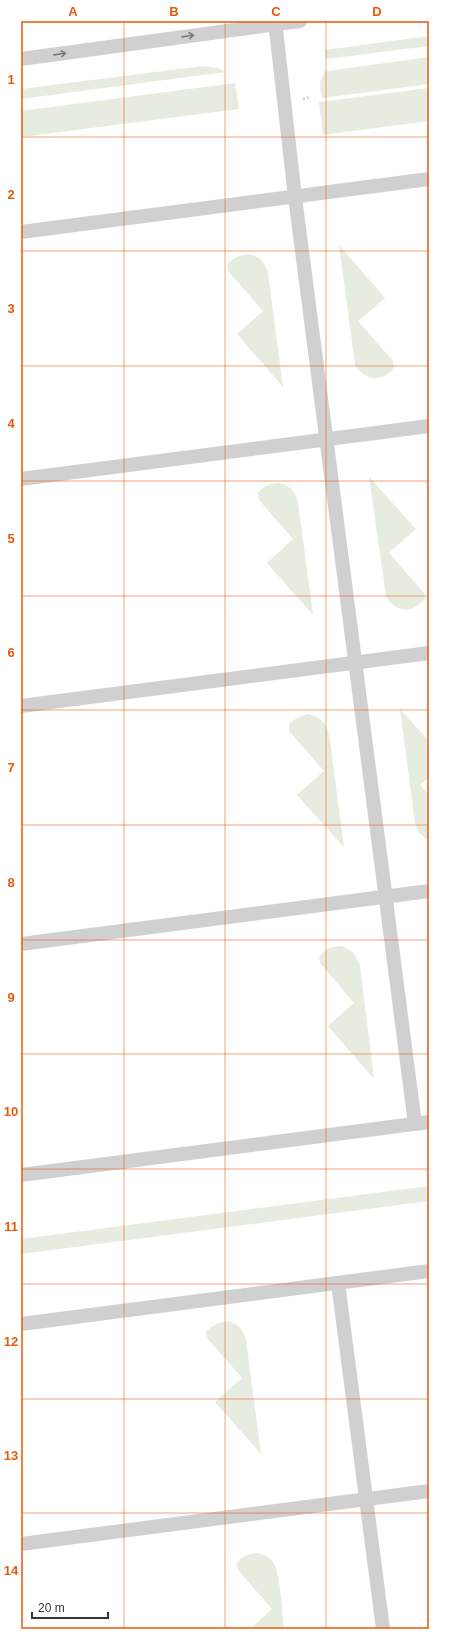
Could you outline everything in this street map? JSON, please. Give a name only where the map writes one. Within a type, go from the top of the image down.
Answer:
[{"type":"lane","points":[[21,59],[275,23],[300,21]]},
{"type":"lane","points":[[275,23],[295,197],[414,1124]]},
{"type":"lane","points":[[21,232],[429,179]]},
{"type":"lane","points":[[21,479],[429,426]]},
{"type":"lane","points":[[21,706],[429,653]]},
{"type":"lane","points":[[21,944],[429,891]]},
{"type":"lane","points":[[21,1175],[429,1122]]},
{"type":"lane","points":[[21,1324],[429,1271]]},
{"type":"lane","points":[[338,1283],[382,1629]]},
{"type":"lane","points":[[21,1544],[429,1491]]},
{"type":"shaded area","points":[[429,36],[429,46],[326,59],[325,50]]},
{"type":"shaded area","points":[[429,57],[429,84],[322,98],[320,87],[321,80],[322,76],[327,71]]},
{"type":"shaded area","points":[[203,66],[218,68],[225,72],[21,99],[21,89]]},
{"type":"shaded area","points":[[235,83],[239,109],[21,137],[21,111]]},
{"type":"shaded area","points":[[429,88],[429,121],[323,135],[319,102]]},
{"type":"shaded area","points":[[339,245],[385,298],[358,321],[393,361],[394,368],[389,373],[379,378],[369,377],[355,365]]},
{"type":"shaded area","points":[[248,254],[259,258],[268,273],[283,387],[237,334],[263,311],[228,271],[227,265],[232,260],[239,256]]},
{"type":"shaded area","points":[[369,477],[416,529],[389,553],[424,593],[425,599],[420,604],[410,609],[404,610],[394,606],[386,596]]},
{"type":"shaded area","points":[[278,483],[291,489],[298,502],[313,615],[267,563],[293,539],[259,500],[258,493],[264,487]]},
{"type":"shaded area","points":[[400,709],[429,741],[429,777],[420,785],[429,795],[429,840],[420,833],[415,823]]},
{"type":"shaded area","points":[[309,714],[322,721],[329,733],[344,847],[297,795],[324,771],[289,731],[289,725],[293,721]]},
{"type":"shaded area","points":[[340,946],[353,952],[360,965],[374,1079],[328,1026],[354,1003],[320,963],[319,957],[323,952]]},
{"type":"shaded area","points":[[429,1186],[429,1201],[21,1254],[21,1239]]},
{"type":"shaded area","points":[[227,1321],[234,1323],[240,1328],[246,1340],[261,1454],[215,1402],[242,1378],[207,1338],[206,1332],[218,1324]]},
{"type":"shaded area","points":[[257,1553],[268,1557],[276,1568],[282,1604],[284,1629],[250,1629],[272,1609],[238,1570],[237,1563],[243,1557]]}]
